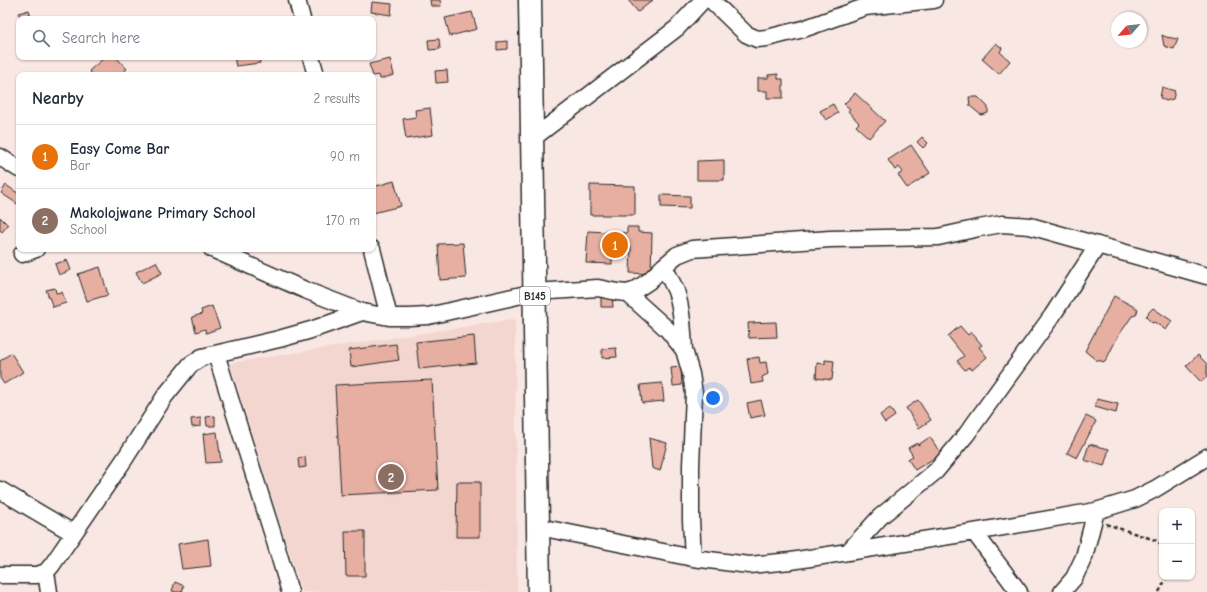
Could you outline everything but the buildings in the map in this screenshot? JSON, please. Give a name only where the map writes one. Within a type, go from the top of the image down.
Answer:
[{"type":"main road","name":"B145","points":[[530,0],[539,592]]},
{"type":"street","points":[[297,0],[301,16]]},
{"type":"street","points":[[532,139],[677,28],[702,0]]},
{"type":"street","points":[[711,0],[746,34],[757,39],[803,29],[865,7],[934,0]]},
{"type":"street","points":[[312,60],[315,72]]},
{"type":"street","points":[[0,157],[16,167]]},
{"type":"street","points":[[219,252],[305,290],[362,312],[389,317],[428,316],[535,292],[598,288],[627,293],[634,291],[649,281],[677,255],[692,249],[830,239],[938,237],[1002,224],[1030,226],[1207,276]]},
{"type":"street","points":[[849,551],[880,518],[936,471],[966,435],[1052,316],[1098,245]]},
{"type":"street","points":[[373,252],[389,317]]},
{"type":"street","points":[[664,266],[676,292],[681,311],[684,350],[691,374],[694,393],[690,466],[691,520],[694,558]]},
{"type":"street","points":[[627,293],[667,329],[684,350]]},
{"type":"street","points":[[0,575],[37,575],[46,572],[124,460],[165,396],[190,365],[202,356],[279,339],[311,330],[362,312]]},
{"type":"street","points":[[216,354],[290,592]]},
{"type":"street","points":[[539,527],[694,558],[749,565],[791,561],[974,532],[1095,516],[1154,489],[1207,457]]},
{"type":"street","points":[[0,490],[73,533]]},
{"type":"street","points":[[1062,592],[1074,578],[1084,557],[1095,516]]},
{"type":"street","points":[[974,532],[1019,592]]},
{"type":"street","points":[[46,572],[49,592]]},
{"type":"path","points":[[1095,516],[1155,540],[1161,544]]},
{"type":"path","points":[[1159,592],[1165,580]]},
{"type":"shaded area","points":[[515,319],[517,592],[302,592],[230,363]]},
{"type":"place","name":"Easy Come Bar","points":[[615,245]]},
{"type":"place","name":"Makolojwane Primary School","points":[[391,477]]}]
